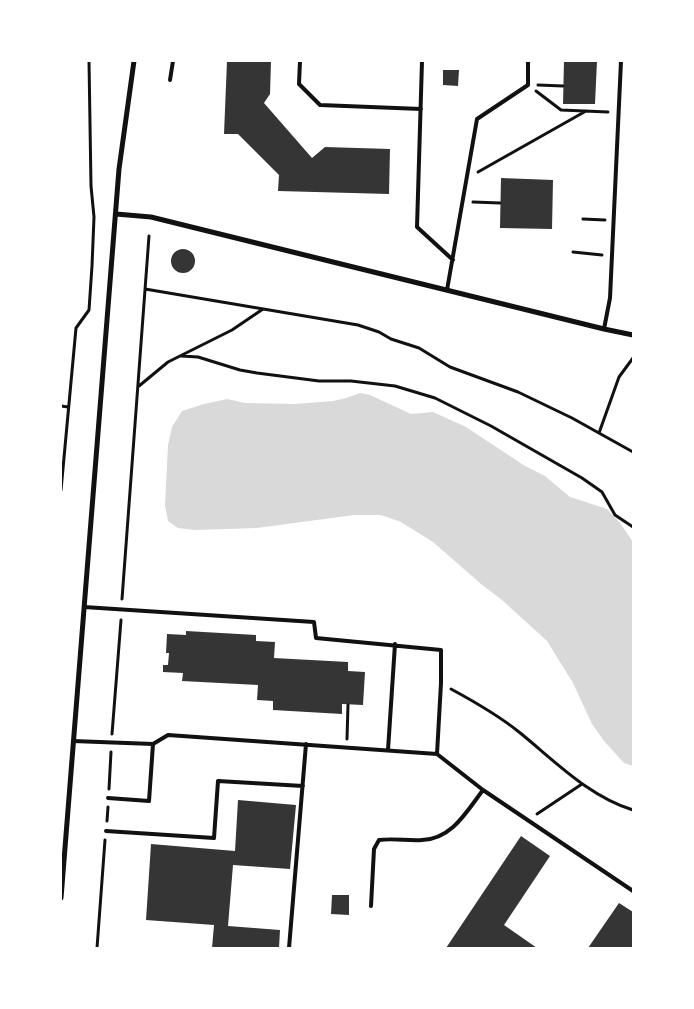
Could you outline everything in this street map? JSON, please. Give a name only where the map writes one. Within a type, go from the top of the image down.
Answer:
[{"type":"street","points":[[61,898],[122,138],[134,61]]},
{"type":"street","points":[[116,214],[151,216],[633,335]]},
{"type":"lane","points":[[170,80],[173,61]]},
{"type":"lane","points":[[300,61],[299,84],[320,104],[421,109]]},
{"type":"lane","points":[[422,61],[417,227],[453,260]]},
{"type":"lane","points":[[446,290],[453,260],[477,119],[528,84],[528,61]]},
{"type":"lane","points":[[604,329],[610,298],[621,61]]},
{"type":"lane","points":[[84,606],[314,622],[316,638],[395,644],[441,650],[437,754]]},
{"type":"lane","points":[[388,750],[395,644]]},
{"type":"lane","points":[[73,741],[153,744],[168,735],[437,754],[484,790],[633,891]]},
{"type":"lane","points":[[108,798],[149,801],[153,744]]},
{"type":"lane","points":[[289,948],[306,744]]},
{"type":"lane","points":[[106,831],[214,838],[218,781],[303,786]]},
{"type":"lane","points":[[371,906],[374,849],[379,840],[392,838],[422,840],[440,836],[458,823],[484,790]]},
{"type":"path","points":[[61,490],[76,328],[89,310],[94,217],[91,186],[89,61]]},
{"type":"path","points":[[528,84],[563,86]]},
{"type":"path","points":[[528,84],[561,110],[619,113]]},
{"type":"path","points":[[467,178],[586,111]]},
{"type":"path","points":[[463,202],[500,203]]},
{"type":"path","points":[[583,219],[614,221]]},
{"type":"path","points":[[97,948],[149,236]]},
{"type":"path","points":[[573,252],[612,256]]},
{"type":"path","points":[[145,289],[358,325],[379,332],[391,339],[419,348],[450,367],[518,392],[633,452]]},
{"type":"path","points":[[139,387],[168,362],[232,330],[264,309]]},
{"type":"path","points":[[181,356],[198,358],[257,373],[319,381],[351,381],[395,386],[435,398],[491,426],[582,478],[602,492],[615,515],[633,527]]},
{"type":"path","points":[[599,433],[619,377],[633,358]]},
{"type":"path","points":[[61,406],[68,407]]},
{"type":"path","points":[[441,683],[485,708],[518,731],[582,784],[605,798],[633,810]]},
{"type":"path","points":[[347,747],[348,705]]},
{"type":"path","points":[[528,820],[582,784]]},
{"type":"shaded area","points":[[360,393],[370,395],[411,414],[433,412],[466,427],[525,466],[545,476],[570,497],[607,509],[620,523],[633,542],[633,766],[624,763],[604,741],[592,724],[573,683],[547,641],[433,542],[401,522],[381,515],[354,515],[257,528],[195,530],[178,528],[168,521],[165,505],[168,445],[172,427],[182,411],[227,399],[245,403],[295,404],[333,401]]},
{"type":"building","points":[[227,61],[271,61],[270,94],[264,103],[312,158],[325,147],[390,149],[389,194],[278,191],[279,175],[238,134],[224,134]]},
{"type":"building","points":[[564,61],[597,61],[595,104],[563,104]]},
{"type":"building","points":[[443,70],[459,70],[458,86],[443,85]]},
{"type":"building","points":[[501,178],[553,180],[552,229],[500,228]]},
{"type":"building","points":[[183,249],[191,253],[195,261],[191,269],[183,273],[175,269],[171,261],[175,253]]},
{"type":"building","points":[[186,631],[256,635],[256,641],[275,642],[274,658],[348,662],[348,671],[365,672],[363,705],[342,704],[342,714],[273,710],[273,701],[257,700],[258,685],[182,681],[183,673],[163,672],[163,665],[168,665],[169,653],[166,653],[167,634],[186,635]]},
{"type":"building","points":[[238,800],[296,805],[290,869],[233,865],[228,926],[280,930],[279,948],[212,948],[214,925],[146,920],[151,844],[235,851]]},
{"type":"building","points":[[521,836],[550,856],[504,925],[537,948],[446,948]]},
{"type":"building","points":[[332,895],[349,895],[349,915],[331,914]]},
{"type":"building","points":[[619,903],[633,912],[633,945],[631,948],[588,948]]}]
